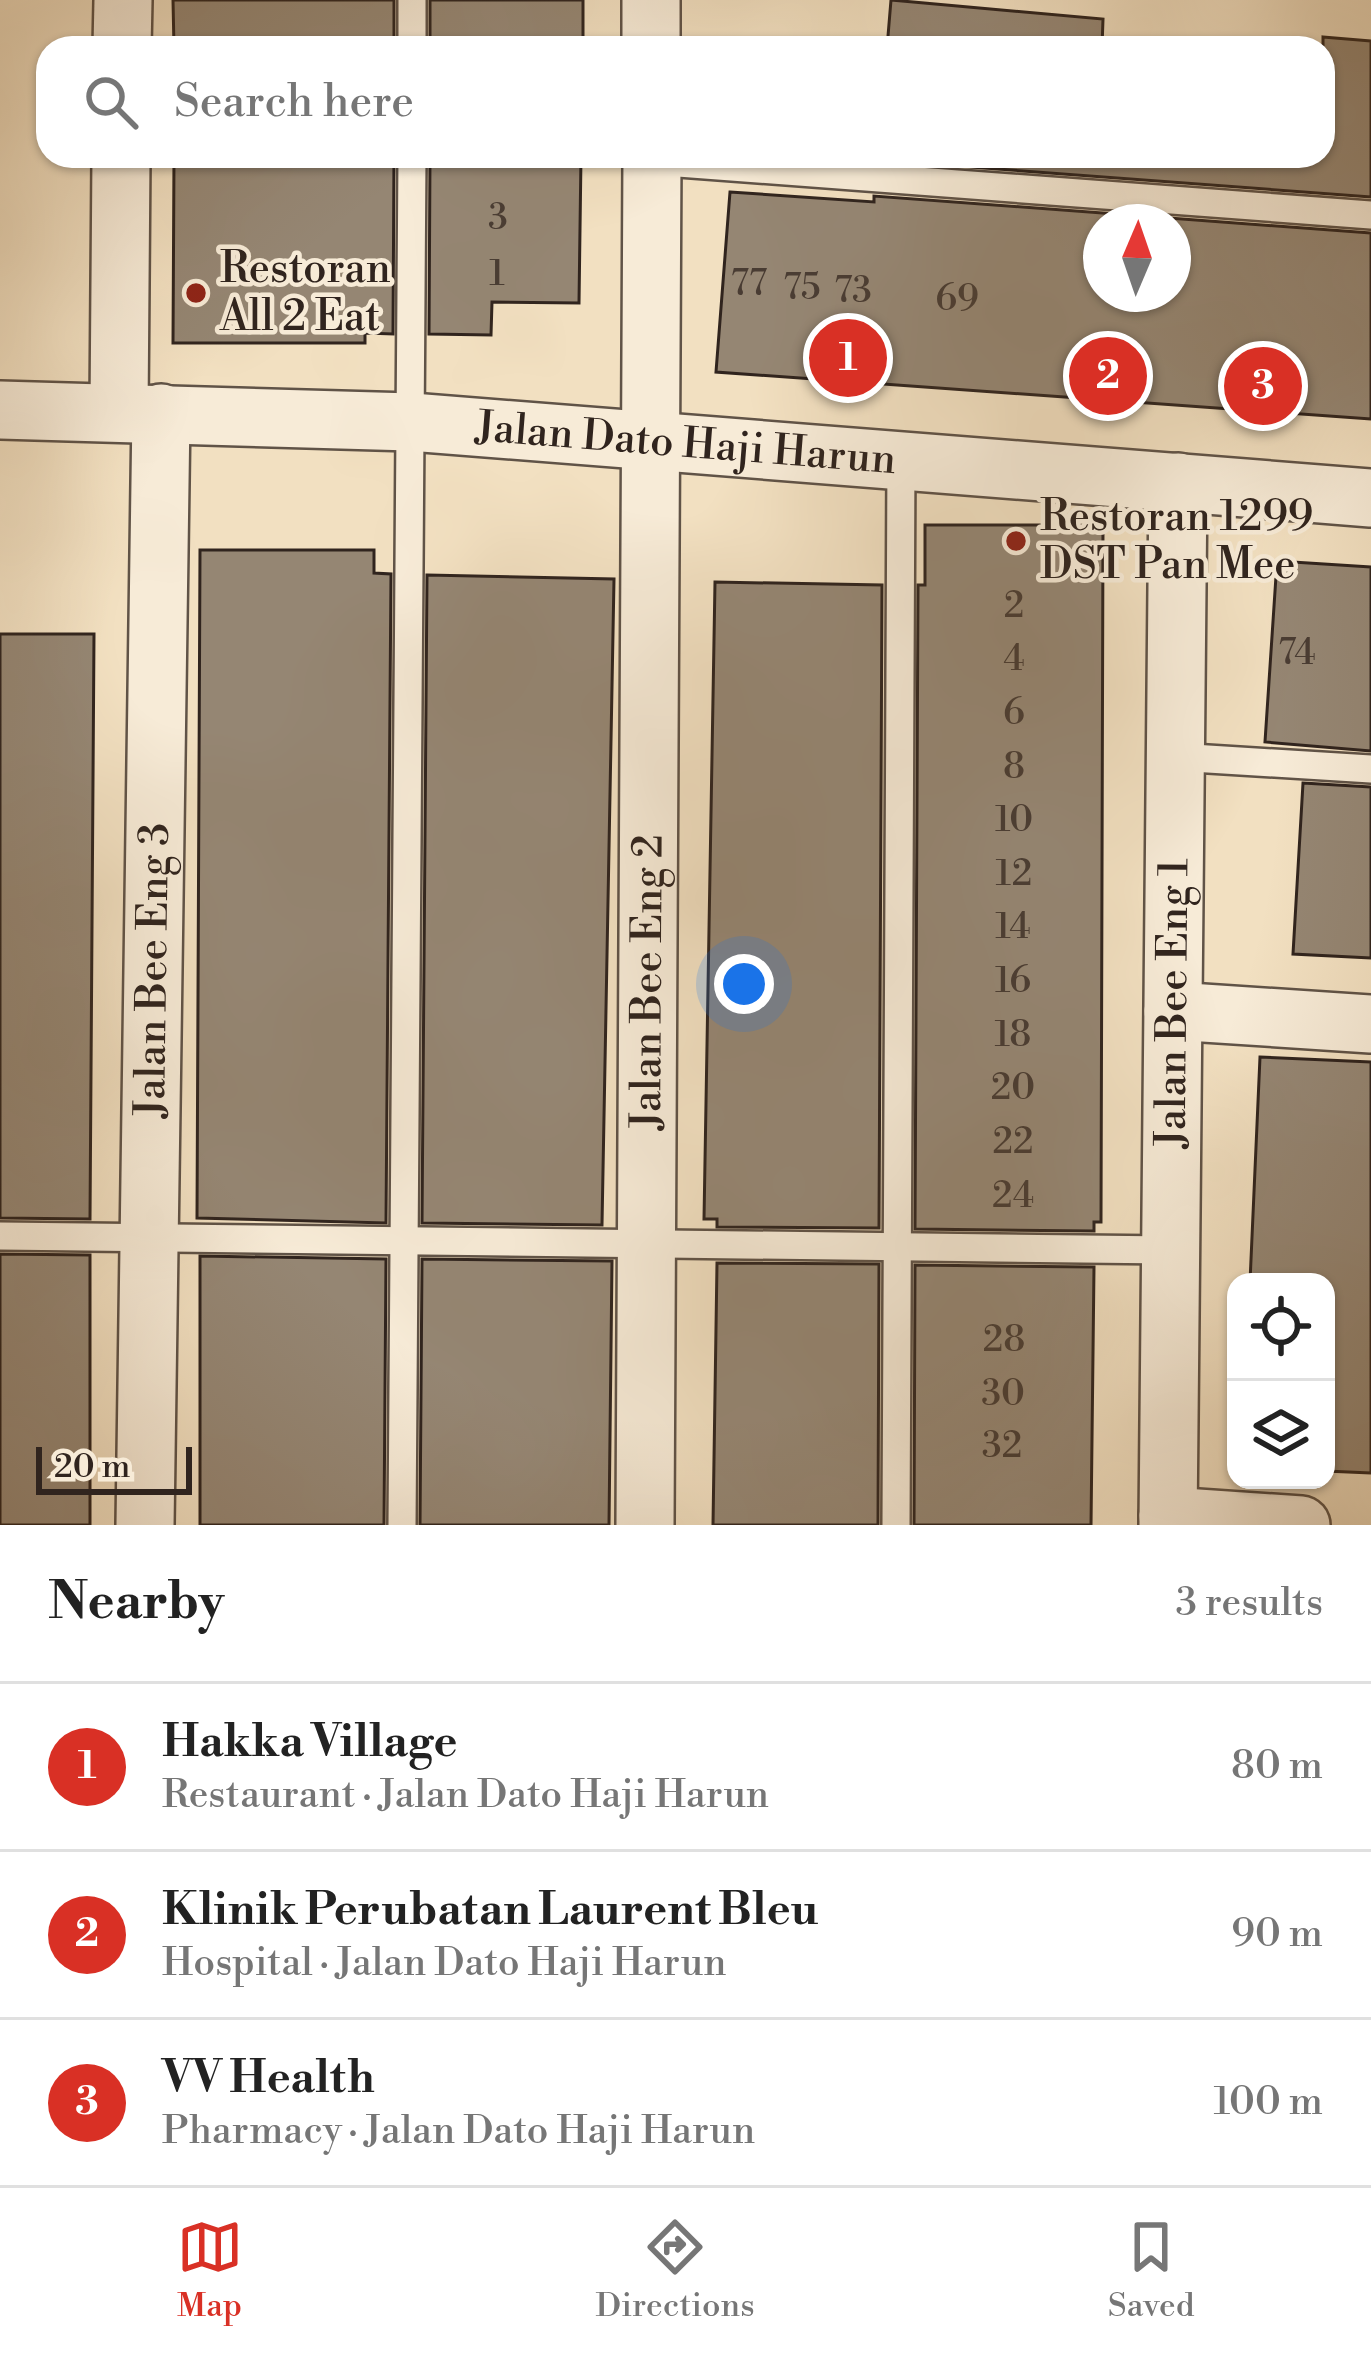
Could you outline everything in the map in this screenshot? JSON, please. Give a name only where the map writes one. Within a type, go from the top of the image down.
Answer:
[{"type":"street","points":[[122,36],[123,0]]},
{"type":"street","points":[[651,0],[651,36]]},
{"type":"street","name":"Jalan Bee Eng 3","points":[[122,168],[140,412],[150,1238],[146,1525]]},
{"type":"street","name":"Jalan Bee Eng 2","points":[[645,1525],[652,168]]},
{"type":"street","name":"Jalan Dato Haji Harun","points":[[0,410],[411,422],[1371,498]]},
{"type":"street","name":"Jalan Bee Eng 1","points":[[1168,1520],[1178,482]]},
{"type":"street","points":[[1173,1011],[1371,1024]]},
{"type":"street","points":[[1168,1520],[1301,1525]]},
{"type":"lane","points":[[412,0],[412,36]]},
{"type":"lane","points":[[402,1525],[412,168]]},
{"type":"lane","points":[[768,168],[1371,215]]},
{"type":"lane","points":[[896,1525],[901,459]]},
{"type":"lane","points":[[1176,757],[1371,769]]},
{"type":"lane","points":[[0,1236],[1171,1250]]},
{"type":"building","points":[[173,0],[394,0],[394,36],[174,36]]},
{"type":"building","points":[[430,0],[583,0],[583,36],[430,36]]},
{"type":"building","points":[[891,0],[1103,19],[1102,36],[888,36]]},
{"type":"building","points":[[1335,38],[1371,41],[1371,197],[984,168],[1335,168]]},
{"type":"building","points":[[174,168],[394,168],[393,334],[365,333],[365,343],[173,343]]},
{"type":"building","points":[[430,168],[581,168],[579,303],[492,302],[491,335],[429,334]]},
{"type":"building","points":[[730,192],[874,202],[874,196],[1083,212],[1083,312],[1191,312],[1191,220],[1371,233],[1371,419],[716,372]]},
{"type":"building","points":[[925,525],[1103,525],[1101,1222],[1094,1222],[1094,1231],[915,1229],[918,585],[925,585]]},
{"type":"building","points":[[200,550],[374,550],[374,573],[391,574],[386,1223],[197,1218]]},
{"type":"building","points":[[1277,561],[1371,567],[1371,751],[1265,742]]},
{"type":"building","points":[[427,575],[614,579],[602,1225],[422,1223]]},
{"type":"building","points":[[715,582],[882,585],[879,1228],[717,1227],[717,1219],[704,1219]]},
{"type":"building","points":[[0,634],[94,634],[90,1219],[0,1218]]},
{"type":"building","points":[[1303,783],[1371,787],[1371,958],[1293,954]]},
{"type":"building","points":[[1260,1057],[1371,1062],[1371,1473],[1335,1471],[1335,1273],[1250,1273]]},
{"type":"building","points":[[0,1254],[90,1255],[90,1525],[0,1525]]},
{"type":"building","points":[[200,1256],[386,1259],[384,1525],[200,1525]]},
{"type":"building","points":[[422,1259],[612,1261],[609,1525],[420,1525]]},
{"type":"building","points":[[717,1263],[879,1264],[878,1525],[713,1525]]},
{"type":"building","points":[[915,1265],[1094,1267],[1091,1525],[914,1525]]},
{"type":"place","name":"Restoran All 2 Eat","points":[[196,293]]},
{"type":"place","name":"Hakka Village","points":[[848,358]]},
{"type":"place","name":"Klinik Perubatan Laurent Bleu","points":[[1108,376]]},
{"type":"place","name":"VV Health","points":[[1263,386]]},
{"type":"place","name":"Restoran 1299 DST Pan Mee","points":[[1016,541]]}]
